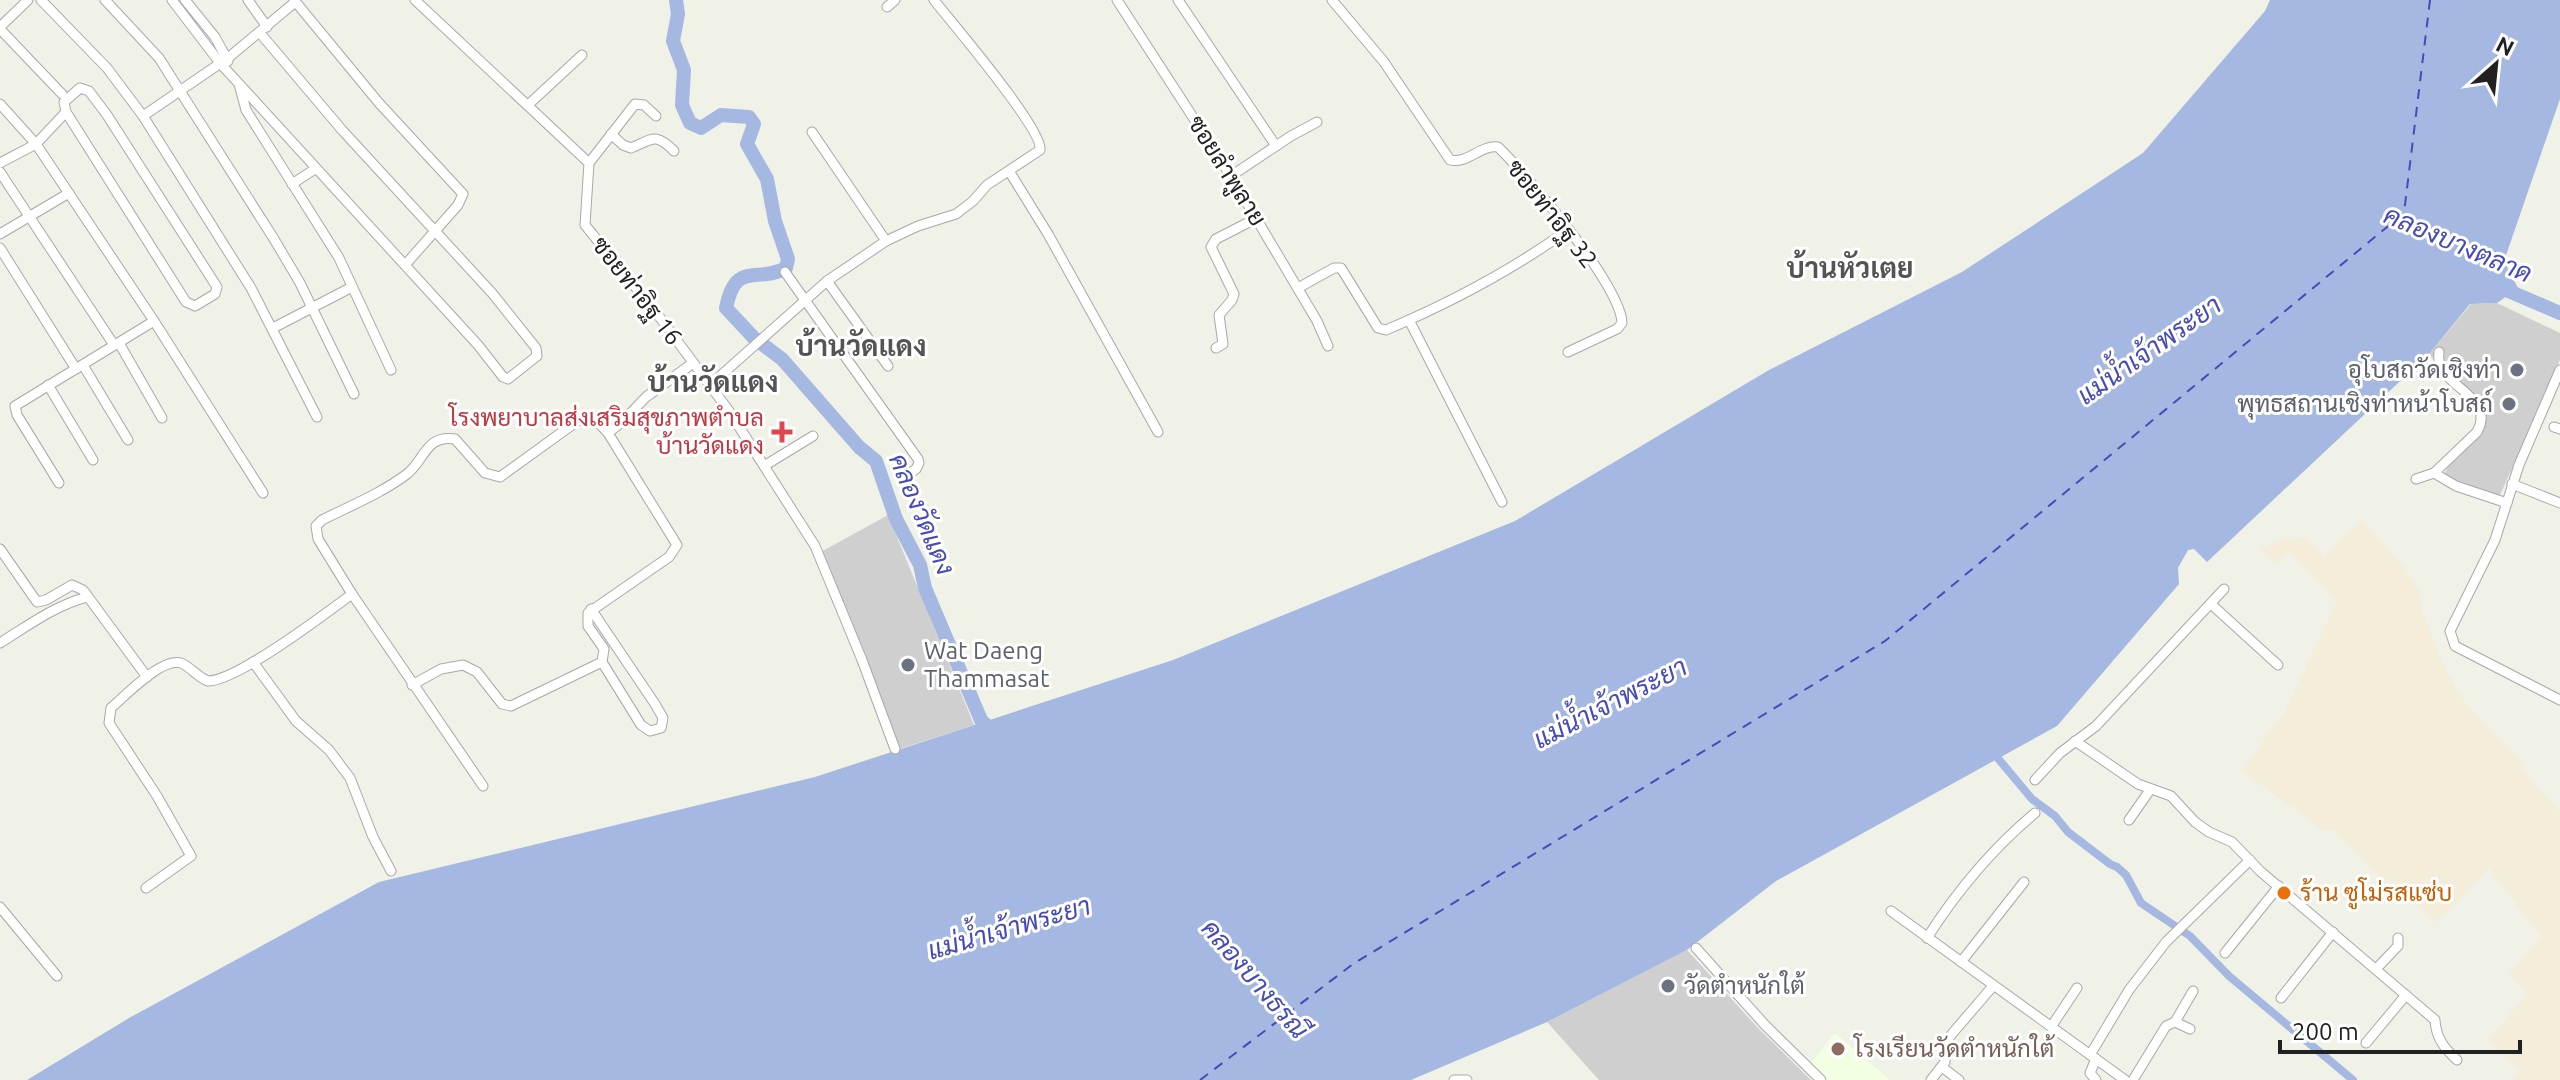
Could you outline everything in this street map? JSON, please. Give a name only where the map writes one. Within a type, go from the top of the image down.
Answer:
[{"type":"street","points":[[28,0],[0,28],[62,94]]},
{"type":"street","points":[[41,0],[107,68],[143,116],[273,328],[317,417]]},
{"type":"street","points":[[105,0],[151,48],[274,239],[313,308],[354,394]]},
{"type":"street","points":[[185,0],[215,37],[225,63]]},
{"type":"street","points":[[174,1],[239,84],[508,379],[537,356],[536,348],[513,316],[342,130],[264,30],[248,0]]},
{"type":"street","points":[[415,0],[589,163],[635,104],[644,105],[656,116]]},
{"type":"street","points":[[710,385],[803,299],[827,281],[886,241],[918,226],[956,214],[987,185],[1040,150],[1041,143],[990,70],[934,0]]},
{"type":"street","name":"ซอยลำพูลาย","points":[[1117,0],[1257,218],[1328,346]]},
{"type":"street","points":[[1178,0],[1276,146]]},
{"type":"street","name":"ซอยท่าอิฐ 32","points":[[1332,0],[1384,62],[1450,160],[1461,160],[1491,146],[1498,147],[1568,230],[1606,285],[1620,309],[1622,318],[1617,329],[1568,352]]},
{"type":"street","points":[[143,116],[225,63],[294,2],[379,103],[461,191],[461,200],[405,265]]},
{"type":"street","points":[[528,105],[582,55]]},
{"type":"street","points":[[239,84],[246,110],[339,258],[391,370]]},
{"type":"street","points":[[80,88],[87,89],[217,287],[215,294],[195,306],[186,302],[66,112],[64,102],[80,88]]},
{"type":"street","points":[[0,104],[36,144],[154,321],[263,493]]},
{"type":"street","points":[[0,163],[36,144],[66,112]]},
{"type":"street","points":[[1231,176],[1317,122]]},
{"type":"street","points":[[812,132],[886,241]]},
{"type":"street","points":[[611,134],[631,148],[655,138],[674,151]]},
{"type":"street","name":"ซอยท่าอิฐ 16","points":[[589,163],[585,225],[710,385],[820,556],[895,749]]},
{"type":"street","points":[[292,184],[315,169]]},
{"type":"street","points":[[1009,171],[1048,234],[1158,432]]},
{"type":"street","points":[[0,172],[162,418]]},
{"type":"street","points":[[0,234],[69,193]]},
{"type":"street","points":[[1216,348],[1223,344],[1219,315],[1234,294],[1211,247],[1216,239],[1257,218]]},
{"type":"street","points":[[1298,288],[1334,268],[1341,268],[1378,328],[1386,330],[1444,305],[1524,260],[1568,230]]},
{"type":"street","points":[[0,248],[128,440]]},
{"type":"street","points":[[785,272],[918,459],[916,469],[903,478]]},
{"type":"street","points":[[827,281],[888,366]]},
{"type":"street","points":[[273,328],[352,287]]},
{"type":"street","points":[[1409,320],[1502,502]]},
{"type":"street","points":[[59,483],[15,408],[18,403],[154,321]]},
{"type":"street","points":[[2416,479],[2434,473],[2481,425],[2477,404],[2443,371],[2438,359],[2439,352]]},
{"type":"street","points":[[608,433],[646,397],[693,363]]},
{"type":"street","points":[[2560,370],[2512,484],[2495,540],[2450,631],[2455,646],[2560,700]]},
{"type":"street","points":[[48,385],[93,460]]},
{"type":"street","points":[[483,786],[352,594],[318,539],[318,523],[405,475],[422,453],[445,438],[455,439],[485,473],[500,477],[583,417],[593,417],[608,433],[677,545],[669,557],[591,609],[586,621],[604,649],[602,662],[641,725],[650,731],[661,728],[663,718],[655,704],[591,609]]},
{"type":"street","points":[[764,466],[813,436]]},
{"type":"street","points":[[2434,473],[2456,486],[2507,503]]},
{"type":"street","points":[[2512,484],[2560,503]]},
{"type":"street","points":[[0,549],[37,602],[72,585],[83,590],[147,677]]},
{"type":"street","points":[[2035,780],[2060,753],[2113,708],[2224,589]]},
{"type":"street","points":[[146,888],[191,856],[157,796],[109,723],[111,708],[164,665],[179,663],[202,679],[214,681],[253,662],[352,594]]},
{"type":"street","points":[[0,643],[46,613],[87,597]]},
{"type":"street","points":[[2211,604],[2278,665]]},
{"type":"street","points":[[253,662],[296,721],[329,750],[350,778],[373,837],[391,871]]},
{"type":"street","points":[[412,685],[441,669],[463,665],[477,672],[502,704],[511,706],[602,662]]},
{"type":"street","points":[[2075,741],[2150,790],[2171,796],[2195,822],[2232,842],[2435,1020],[2435,1031],[2440,1042],[2457,1060]]},
{"type":"street","points":[[2129,820],[2150,790]]},
{"type":"street","points":[[1927,938],[1958,893],[2002,843],[2035,813]]},
{"type":"street","points":[[2096,1080],[2090,1073],[2093,1057],[2147,964],[2250,860]]},
{"type":"street","points":[[1961,962],[2024,882]]},
{"type":"street","points":[[2225,953],[2279,886]]},
{"type":"street","points":[[0,907],[57,976]]},
{"type":"street","points":[[1891,911],[2120,1079]]},
{"type":"street","points":[[2281,998],[2333,932]]},
{"type":"street","points":[[2376,969],[2398,946],[2398,938]]},
{"type":"street","points":[[1696,948],[1765,1025],[1821,1080]]},
{"type":"street","points":[[1931,1080],[1946,1058],[1947,1042],[1951,1035],[1993,986]]},
{"type":"street","points":[[2051,1027],[2077,988]]},
{"type":"street","points":[[2133,1080],[2166,1026],[2175,1022],[2193,991]]},
{"type":"street","points":[[2366,1043],[2406,995]]},
{"type":"street","points":[[2175,1022],[2190,1029]]},
{"type":"street","points":[[1942,1067],[1959,1080]]},
{"type":"street","points":[[1454,1080],[1467,1080]]},
{"type":"shaded area","name":"พุทธสถานเชิงท่าหน้าโบสถ์","points":[[2497,303],[2560,333],[2557,370],[2499,497],[2468,489],[2445,473],[2450,463],[2484,427],[2478,408],[2429,354],[2471,304]]},
{"type":"shaded area","name":"Wat Daeng Thammasat","points":[[888,515],[974,725],[899,749],[821,552]]},
{"type":"shaded area","points":[[2362,520],[2406,570],[2420,593],[2422,611],[2446,671],[2464,701],[2517,757],[2532,782],[2560,812],[2560,1080],[2513,1080],[2520,1070],[2489,1039],[2527,994],[2509,975],[2541,937],[2489,868],[2437,922],[2385,878],[2379,877],[2334,830],[2323,830],[2242,771],[2286,709],[2337,601],[2291,553],[2275,563],[2261,549],[2279,540],[2305,538],[2325,556]]},
{"type":"shaded area","name":"วัดตำหนักใต้","points":[[1687,950],[1758,1028],[1811,1080],[1599,1080],[1547,1022]]},
{"type":"shaded area","name":"โรงเรียนวัดตำหนักใต้","points":[[1835,1033],[1890,1080],[1824,1080],[1809,1065]]},
{"type":"water","points":[[2270,0],[2560,0],[2560,99],[2504,261],[2518,288],[2497,303],[2470,304],[2429,354],[2207,562],[2194,549],[2188,550],[2178,568],[2179,584],[2057,726],[1776,881],[1687,950],[1547,1022],[1411,1080],[27,1080],[129,1018],[379,882],[815,777],[1173,660],[1515,521],[1769,370],[1962,272],[2143,153],[2265,11]]},
{"type":"waterway","name":"คลองวัดแดง","points":[[676,0],[678,14],[673,41],[684,70],[682,105],[690,123],[701,128],[721,115],[749,117],[754,124],[747,144],[767,179],[775,221],[788,259],[786,268],[742,278],[730,293],[726,308],[754,338],[782,359],[859,447],[876,461],[896,519],[920,565],[925,588],[981,720],[996,735]]},
{"type":"waterway","name":"คลองบางตลาด","points":[[2497,286],[2560,313]]},
{"type":"waterway","points":[[1991,750],[2032,799],[2055,816],[2068,832],[2126,875],[2141,903],[2190,936],[2229,976],[2353,1080]]},
{"type":"ferry route","points":[[1200,1080],[1353,964],[1885,641],[2404,213],[2430,0]]},
{"type":"place","name":"อุโบสถวัดเชิงท่า","points":[[2517,370]]},
{"type":"place","name":"พุทธสถานเชิงท่าหน้าโบสถ์","points":[[2509,404]]},
{"type":"place","name":"โรงพยาบาลส่งเสริมสุขภาพตำบล บ้านวัดแดง","points":[[782,432]]},
{"type":"place","name":"Wat Daeng Thammasat","points":[[908,665]]},
{"type":"place","name":"ร้าน ซูโม่รสแซ่บ","points":[[2284,893]]},
{"type":"place","name":"วัดตำหนักใต้","points":[[1668,986]]},
{"type":"place","name":"โรงเรียนวัดตำหนักใต้","points":[[1838,1049]]},
{"type":"district","name":"บ้านหัวเตย","points":[[1850,268]]},
{"type":"district","name":"บ้านวัดแดง","points":[[861,346]]},
{"type":"district","name":"บ้านวัดแดง","points":[[713,382]]},
{"type":"water label","name":"แม่น้ำเจ้าพระยา","points":[[2149,350]]},
{"type":"water label","name":"แม่น้ำเจ้าพระยา","points":[[1610,703]]},
{"type":"water label","name":"แม่น้ำเจ้าพระยา","points":[[1009,928]]},
{"type":"water label","name":"คลองบางธรณี","points":[[1255,979]]}]
